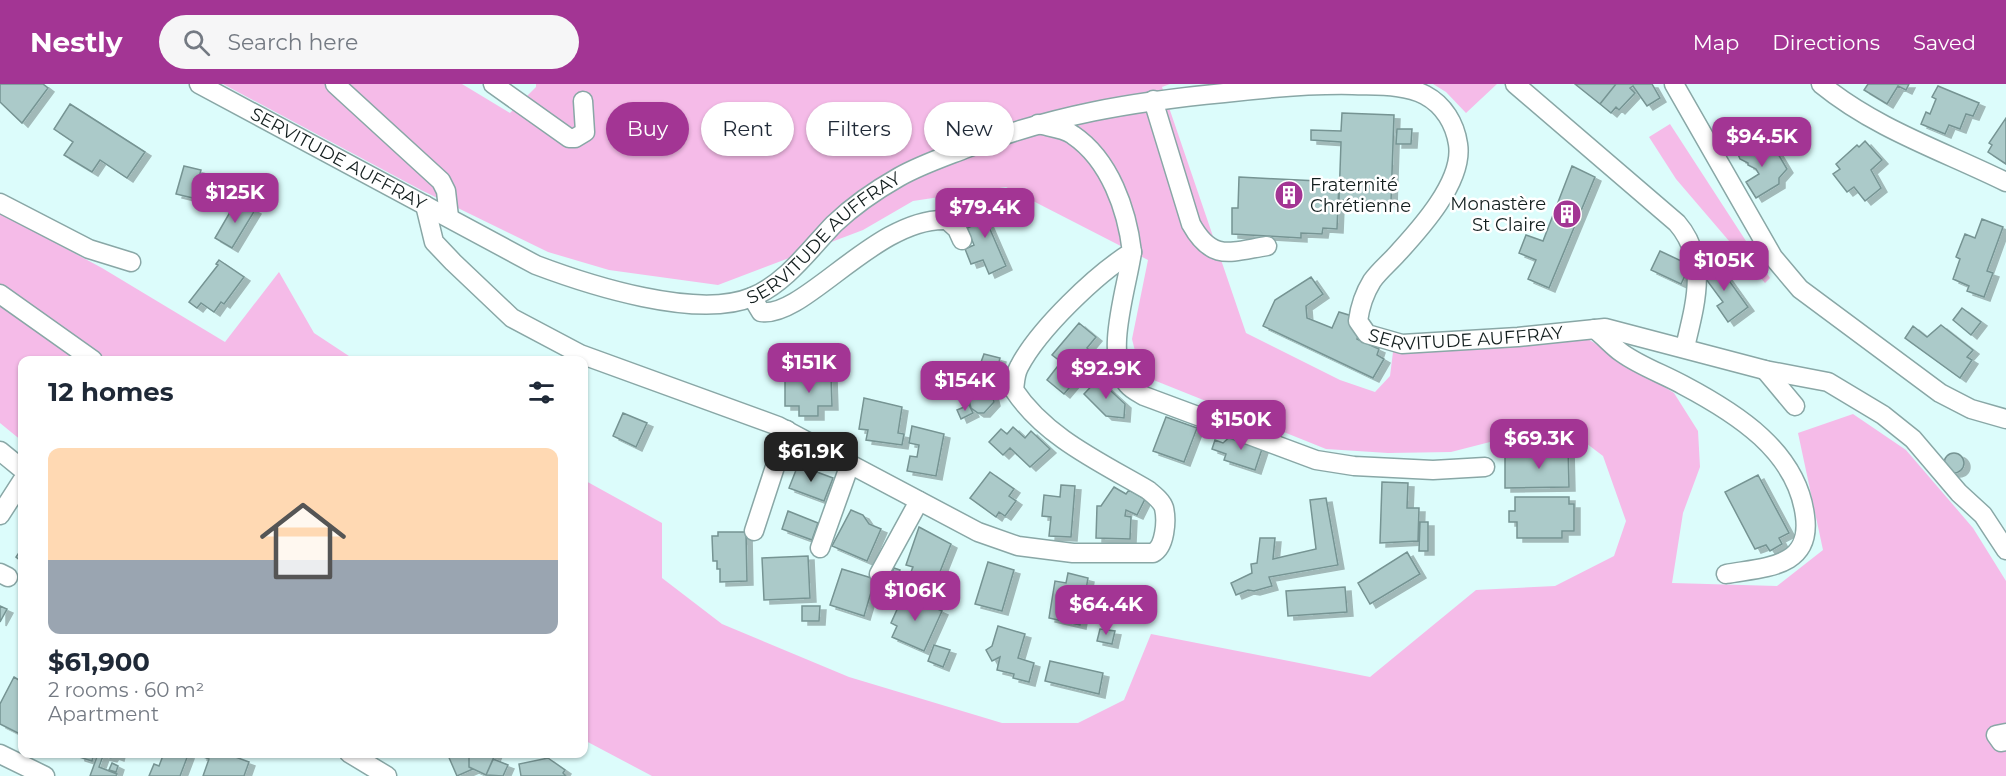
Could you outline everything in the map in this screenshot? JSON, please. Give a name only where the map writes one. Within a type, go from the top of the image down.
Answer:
[{"type":"street","name":"SERVITUDE AUFFRAY","points":[[199,84],[536,265],[593,286],[643,297],[692,303],[731,302],[752,297],[772,285],[837,221],[900,176],[967,148],[1038,124],[1103,108],[1153,100],[1278,86],[1326,84],[1409,89],[1427,96],[1446,113],[1454,128],[1459,148],[1457,166],[1446,191],[1425,223],[1373,279],[1360,305],[1358,321],[1367,334],[1402,344],[1594,329]]},
{"type":"street","points":[[335,84],[441,181],[446,191],[449,217]]},
{"type":"street","points":[[493,84],[569,138],[575,138],[585,132],[583,101]]},
{"type":"street","points":[[1515,84],[1677,223],[1686,234],[1694,253],[1698,287],[1685,347]]},
{"type":"street","points":[[1674,84],[1773,257],[1800,289],[1941,393],[1971,409],[2006,420]]},
{"type":"street","points":[[1821,84],[1869,118],[1912,141],[1971,164],[2006,182]]},
{"type":"street","points":[[1153,100],[1178,184],[1197,236],[1211,250],[1235,252],[1267,246]]},
{"type":"street","points":[[1038,124],[1072,133],[1091,151],[1111,179],[1129,226],[1132,252],[1115,340],[1117,363],[1128,385],[1144,396],[1316,460],[1354,466],[1433,470],[1485,467]]},
{"type":"street","points":[[0,203],[89,249],[131,261]]},
{"type":"street","points":[[424,205],[429,229],[438,248],[512,318],[586,356]]},
{"type":"street","points":[[752,297],[761,312],[783,309],[886,236],[926,222],[947,220],[957,229],[962,240]]},
{"type":"street","points":[[588,357],[787,430],[978,532],[1018,546],[1073,554],[1146,554],[1158,551],[1162,540],[1165,515],[1157,498],[1051,431],[1027,409],[1014,390],[1018,369],[1056,320],[1105,272],[1132,252]]},
{"type":"street","points":[[0,294],[87,356]]},
{"type":"street","points":[[1594,329],[1605,328],[1634,333],[1765,370],[1828,382],[1882,415],[1913,439],[1959,493],[1983,515],[2006,550]]},
{"type":"street","points":[[1594,329],[1622,353],[1712,401],[1748,425],[1773,448],[1788,470],[1804,510],[1807,528],[1805,542],[1800,552],[1778,562],[1726,574]]},
{"type":"street","points":[[1765,370],[1795,406]]},
{"type":"street","points":[[754,531],[787,430]]},
{"type":"street","points":[[0,451],[18,467]]},
{"type":"street","points":[[820,548],[850,464]]},
{"type":"street","points":[[0,515],[18,487]]},
{"type":"street","points":[[879,574],[901,529],[919,501]]},
{"type":"street","points":[[2006,733],[1996,735],[2001,742],[2006,741]]},
{"type":"street","points":[[0,754],[45,776]]},
{"type":"street","points":[[357,758],[387,776]]},
{"type":"shaded area","points":[[223,84],[462,84],[510,113],[536,87],[536,84],[1170,84],[1162,87],[1246,333],[1340,380],[1375,392],[1390,376],[1393,352],[1588,339],[1674,393],[1698,431],[1700,467],[1683,513],[1672,583],[1777,586],[1823,550],[1798,433],[1853,414],[1906,450],[1973,528],[2006,581],[2006,776],[652,776],[588,742],[588,482],[662,523],[662,578],[722,624],[849,677],[1002,723],[1078,723],[1124,700],[1151,634],[1370,677],[1476,590],[1555,586],[1614,556],[1626,521],[1603,456],[1574,434],[1533,431],[1451,452],[1388,453],[1326,449],[1141,375],[1132,339],[1148,260],[1006,187],[913,201],[863,230],[718,285],[609,270],[548,252],[421,190]]},
{"type":"shaded area","points":[[1433,84],[1497,84],[1466,113],[1446,92]]},
{"type":"shaded area","points":[[1670,124],[1770,278],[1765,283],[1676,179],[1649,137]]},
{"type":"shaded area","points":[[0,213],[102,268],[225,342],[279,272],[314,333],[349,356],[18,356],[18,438],[0,423]]},
{"type":"building","points":[[0,84],[43,84],[48,88],[22,123],[0,102]]},
{"type":"building","points":[[1575,84],[1616,84],[1600,104]]},
{"type":"building","points":[[1616,84],[1652,84],[1660,98],[1647,106],[1633,86],[1630,88],[1635,93],[1619,110],[1616,107],[1611,113],[1600,104]]},
{"type":"building","points":[[1868,84],[1909,84],[1906,90],[1898,86],[1887,104],[1864,90]]},
{"type":"building","points":[[1938,86],[1979,103],[1973,116],[1966,114],[1960,129],[1949,125],[1945,134],[1921,124],[1926,112],[1930,114],[1936,99],[1932,97]]},
{"type":"building","points":[[70,104],[145,152],[127,178],[100,160],[92,172],[64,155],[73,142],[54,129]]},
{"type":"building","points":[[1342,113],[1394,115],[1391,202],[1339,200],[1341,142],[1311,140],[1311,130],[1341,131]]},
{"type":"building","points":[[2006,118],[2006,164],[1988,152],[1992,145],[1989,143]]},
{"type":"building","points":[[1397,129],[1412,129],[1411,144],[1396,144]]},
{"type":"building","points":[[1744,139],[1750,141],[1755,153],[1762,155],[1768,147],[1774,147],[1787,169],[1779,178],[1779,184],[1756,198],[1746,182],[1759,174],[1756,169],[1740,159],[1737,152]]},
{"type":"building","points":[[1865,141],[1882,160],[1871,170],[1881,188],[1865,201],[1854,187],[1847,192],[1833,174],[1840,169],[1836,164],[1857,145],[1859,147]]},
{"type":"building","points":[[184,166],[201,170],[193,198],[176,194]]},
{"type":"building","name":"Monastère St Claire","points":[[1572,166],[1595,177],[1549,288],[1528,279],[1536,260],[1519,253],[1526,235],[1543,241]]},
{"type":"building","name":"Fraternité Chrétienne","points":[[1239,177],[1339,182],[1337,229],[1323,228],[1322,234],[1301,233],[1301,238],[1232,234],[1232,208],[1238,208]]},
{"type":"building","points":[[237,200],[255,210],[232,248],[215,238]]},
{"type":"building","points":[[999,200],[1004,212],[986,220],[1006,266],[989,274],[983,260],[971,264],[965,249],[974,245],[967,228],[977,224],[971,212]]},
{"type":"building","points":[[1982,219],[2003,227],[1987,271],[1993,273],[1984,297],[1967,291],[1969,286],[1953,279],[1960,259],[1956,257],[1965,234],[1975,238]]},
{"type":"building","points":[[1660,251],[1690,265],[1681,284],[1651,270]]},
{"type":"building","points":[[219,260],[244,277],[224,304],[221,302],[214,312],[201,303],[197,308],[189,302],[218,265],[216,264]]},
{"type":"building","points":[[1715,261],[1748,307],[1728,322],[1717,306],[1723,302],[1700,271]]},
{"type":"building","points":[[1311,277],[1323,294],[1306,306],[1307,318],[1332,328],[1339,312],[1352,316],[1360,330],[1357,339],[1379,349],[1377,355],[1384,359],[1373,378],[1263,326],[1275,300]]},
{"type":"building","points":[[1962,308],[1981,322],[1971,335],[1953,320]]},
{"type":"building","points":[[1079,323],[1096,337],[1087,348],[1096,356],[1064,394],[1047,380],[1061,362],[1052,355]]},
{"type":"building","points":[[1941,325],[1973,350],[1967,357],[1972,360],[1960,378],[1905,338],[1913,326],[1927,337]]},
{"type":"building","points":[[984,354],[1000,358],[994,382],[989,381],[994,402],[984,413],[978,413],[971,408],[965,385],[967,375],[977,373]]},
{"type":"building","points":[[809,375],[831,375],[832,406],[818,406],[818,416],[799,416],[799,406],[785,406],[785,381],[810,381]]},
{"type":"building","points":[[1098,379],[1125,404],[1124,418],[1106,416],[1084,394]]},
{"type":"building","points":[[864,398],[902,407],[898,433],[904,434],[902,445],[866,440],[868,430],[859,429]]},
{"type":"building","points":[[969,405],[973,413],[961,419],[957,410]]},
{"type":"building","points":[[623,413],[647,423],[636,447],[613,436]]},
{"type":"building","points":[[1166,417],[1197,428],[1184,462],[1153,451]]},
{"type":"building","points":[[912,426],[944,434],[936,476],[907,471],[910,456],[917,457],[919,445],[909,443]]},
{"type":"building","points":[[1013,427],[1025,438],[1031,431],[1050,449],[1030,467],[1010,448],[1003,455],[989,442],[1001,429],[1007,434]]},
{"type":"building","points":[[1234,433],[1264,443],[1255,470],[1224,460],[1226,454],[1212,449],[1215,440],[1223,443]]},
{"type":"building","points":[[1549,446],[1568,446],[1569,487],[1505,488],[1505,457],[1549,457]]},
{"type":"building","points":[[1954,453],[1961,456],[1964,463],[1961,470],[1954,473],[1947,470],[1944,463],[1947,456]]},
{"type":"building","points":[[798,465],[833,478],[824,501],[789,488]]},
{"type":"building","points":[[990,472],[1014,489],[1009,496],[1016,501],[1005,516],[999,512],[996,517],[970,498]]},
{"type":"building","points":[[1758,475],[1789,533],[1779,538],[1782,544],[1770,551],[1766,545],[1755,549],[1725,492]]},
{"type":"building","points":[[1382,482],[1408,483],[1407,508],[1419,508],[1418,541],[1380,543]]},
{"type":"building","points":[[1061,485],[1075,486],[1071,537],[1049,536],[1051,517],[1042,516],[1044,495],[1060,497]]},
{"type":"building","points":[[1114,487],[1126,494],[1129,490],[1145,499],[1137,515],[1126,510],[1125,516],[1131,517],[1130,539],[1096,538],[1097,506],[1101,506]]},
{"type":"building","points":[[1515,497],[1569,497],[1569,504],[1574,504],[1574,531],[1562,531],[1562,538],[1517,538],[1517,522],[1509,522],[1509,511],[1515,511]]},
{"type":"building","points":[[1326,498],[1338,565],[1269,577],[1272,586],[1254,591],[1248,590],[1236,595],[1231,583],[1252,573],[1251,564],[1257,563],[1260,538],[1275,538],[1273,559],[1316,549],[1310,500]]},
{"type":"building","points":[[851,510],[863,515],[869,524],[881,529],[867,561],[832,546]]},
{"type":"building","points":[[788,511],[818,523],[812,540],[782,529]]},
{"type":"building","points":[[1420,522],[1428,522],[1428,551],[1419,551]]},
{"type":"building","points":[[919,527],[951,544],[932,592],[907,582],[913,567],[906,565]]},
{"type":"building","points":[[718,532],[746,532],[747,581],[720,582],[720,569],[717,569],[717,561],[713,561],[712,536],[718,536]]},
{"type":"building","points":[[1407,552],[1420,574],[1370,604],[1358,583]]},
{"type":"building","points":[[808,556],[810,598],[764,600],[762,558]]},
{"type":"building","points":[[988,562],[1014,570],[1002,611],[975,604]]},
{"type":"building","points":[[894,568],[900,570],[898,577],[891,574]]},
{"type":"building","points":[[842,569],[875,579],[864,616],[830,605]]},
{"type":"building","points":[[1068,573],[1088,578],[1080,625],[1049,618],[1055,581],[1066,583]]},
{"type":"building","points":[[1345,587],[1347,612],[1288,616],[1286,591]]},
{"type":"building","points":[[904,594],[942,611],[924,651],[892,637],[897,626],[891,623]]},
{"type":"building","points":[[0,606],[7,609],[0,622]]},
{"type":"building","points":[[802,606],[820,606],[819,621],[802,621]]},
{"type":"building","points":[[998,626],[1025,634],[1018,658],[1034,663],[1029,682],[1013,678],[1014,674],[997,670],[1000,657],[992,661],[986,650],[992,646]]},
{"type":"building","points":[[1100,629],[1115,631],[1112,644],[1097,641]]},
{"type":"building","points":[[934,645],[950,650],[943,667],[928,661]]},
{"type":"building","points":[[1050,661],[1103,673],[1099,694],[1045,681]]},
{"type":"building","points":[[14,677],[18,680],[18,733],[0,724],[0,704]]},
{"type":"building","points":[[97,758],[102,758],[99,767],[117,774],[116,776],[90,776]]},
{"type":"building","points":[[162,758],[187,758],[180,776],[149,776],[154,764],[159,766]]},
{"type":"building","points":[[206,758],[238,758],[249,762],[244,776],[203,776],[209,759]]},
{"type":"building","points":[[449,758],[469,758],[469,767],[473,769],[457,776]]},
{"type":"building","points":[[469,758],[494,758],[486,775],[469,767]]},
{"type":"building","points":[[548,758],[565,770],[563,773],[566,776],[521,776],[519,764]]},
{"type":"building","points":[[493,759],[508,765],[503,776],[486,775]]},
{"type":"building","points":[[112,763],[118,766],[116,772],[109,770]]},
{"type":"place","name":"Fraternité Chrétienne","points":[[1289,195]]},
{"type":"place","name":"Monastère St Claire","points":[[1567,214]]}]
